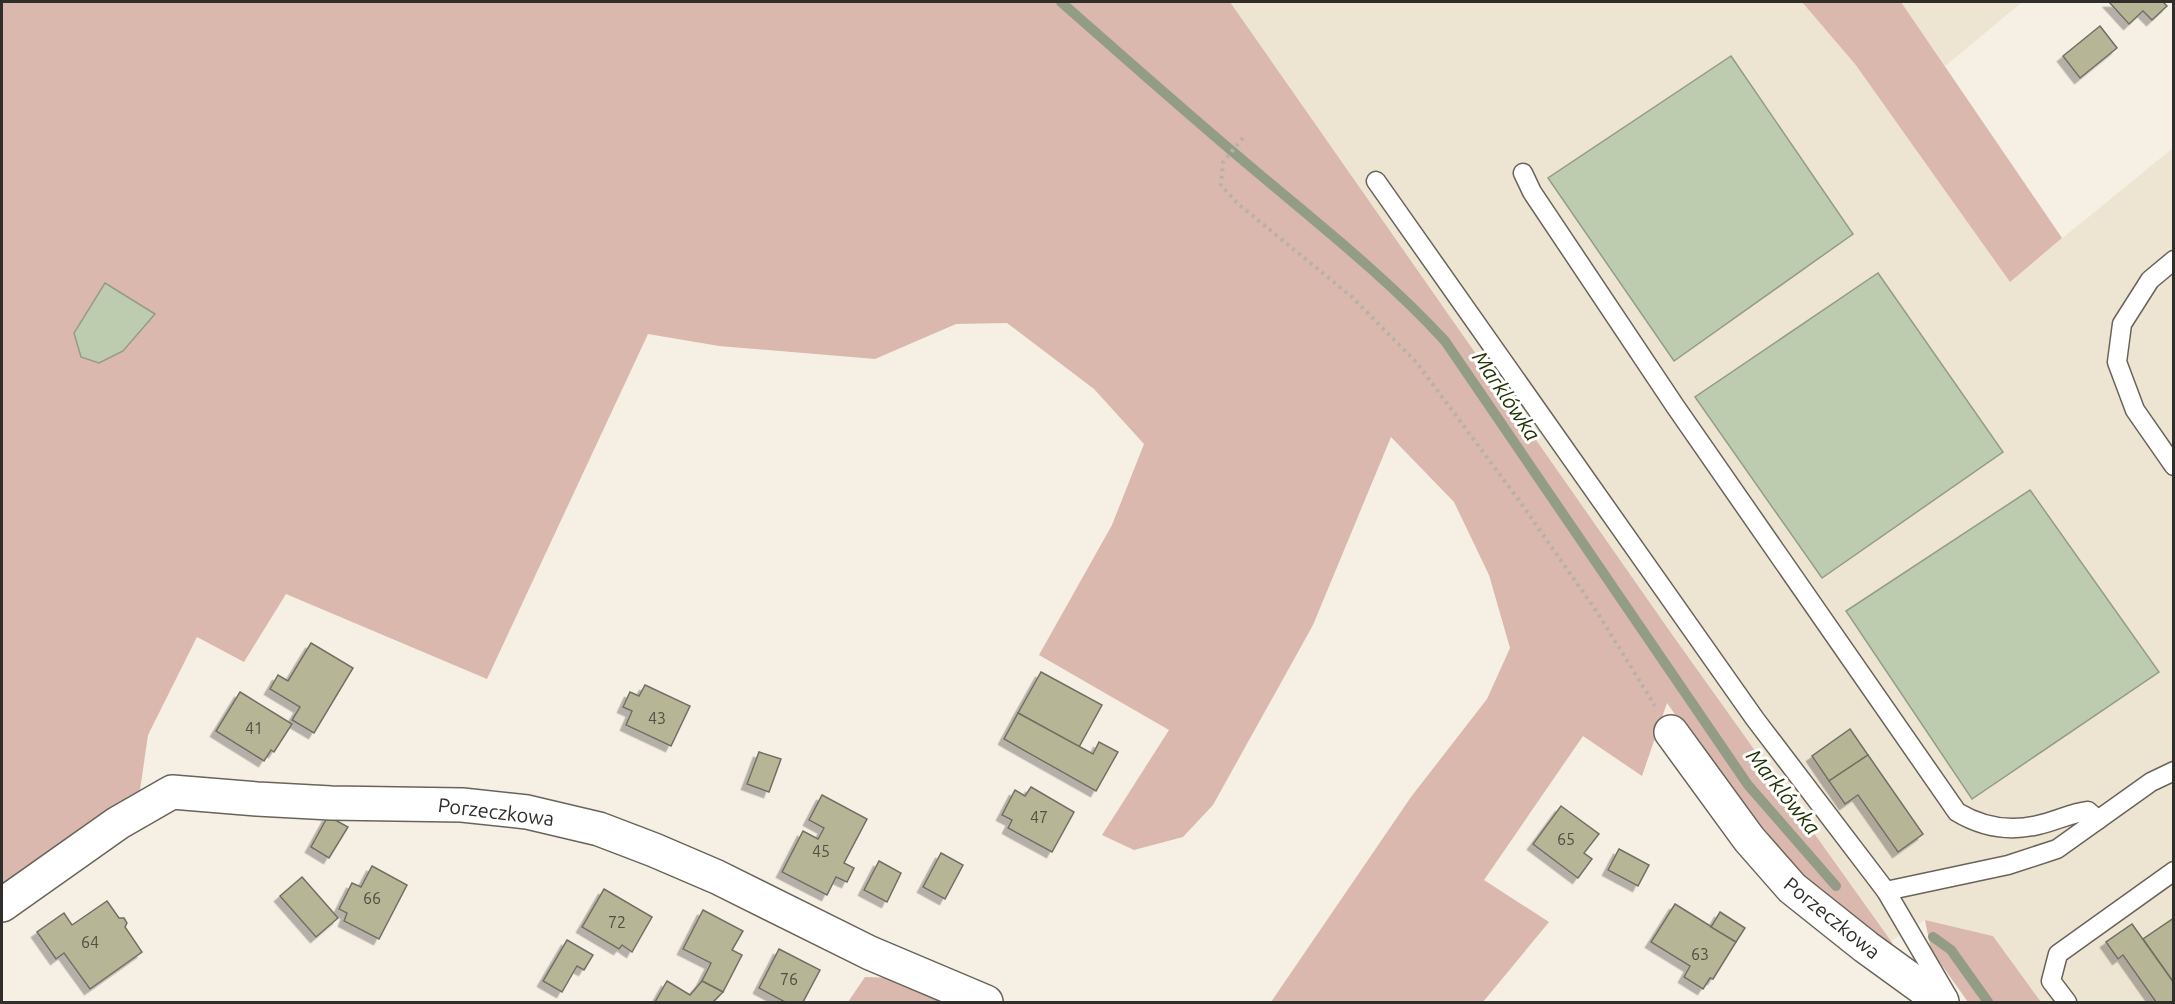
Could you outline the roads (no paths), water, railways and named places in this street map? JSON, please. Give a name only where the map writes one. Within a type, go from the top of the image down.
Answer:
[{"type":"street","name":"Porzeczkowa","points":[[1671,732],[1749,839],[1792,888],[1866,947],[1942,1002]]},
{"type":"street","name":"Porzeczkowa","points":[[2,905],[118,823],[172,792],[321,802],[462,805],[527,813],[599,829],[717,878],[870,954],[986,1002]]},
{"type":"lane","points":[[1523,174],[1532,192],[1675,406],[1957,812],[1972,822],[2006,829],[2039,825],[2072,813],[2088,811],[2098,820]]},
{"type":"lane","points":[[1376,181],[1755,719],[1886,891],[1951,1002]]},
{"type":"lane","points":[[2174,260],[2150,280],[2122,324],[2117,362],[2135,410],[2174,466]]},
{"type":"lane","points":[[1886,891],[2007,865],[2057,849],[2151,782],[2174,771]]},
{"type":"lane","points":[[2067,1002],[2051,981],[2058,954],[2174,871]]},
{"type":"waterway","name":"Marklówka","points":[[1061,2],[1208,131],[1354,254],[1401,296],[1445,341],[1748,785],[1836,886]]},
{"type":"waterway","name":"Marklówka","points":[[1933,937],[1951,950],[1988,1002]]}]
